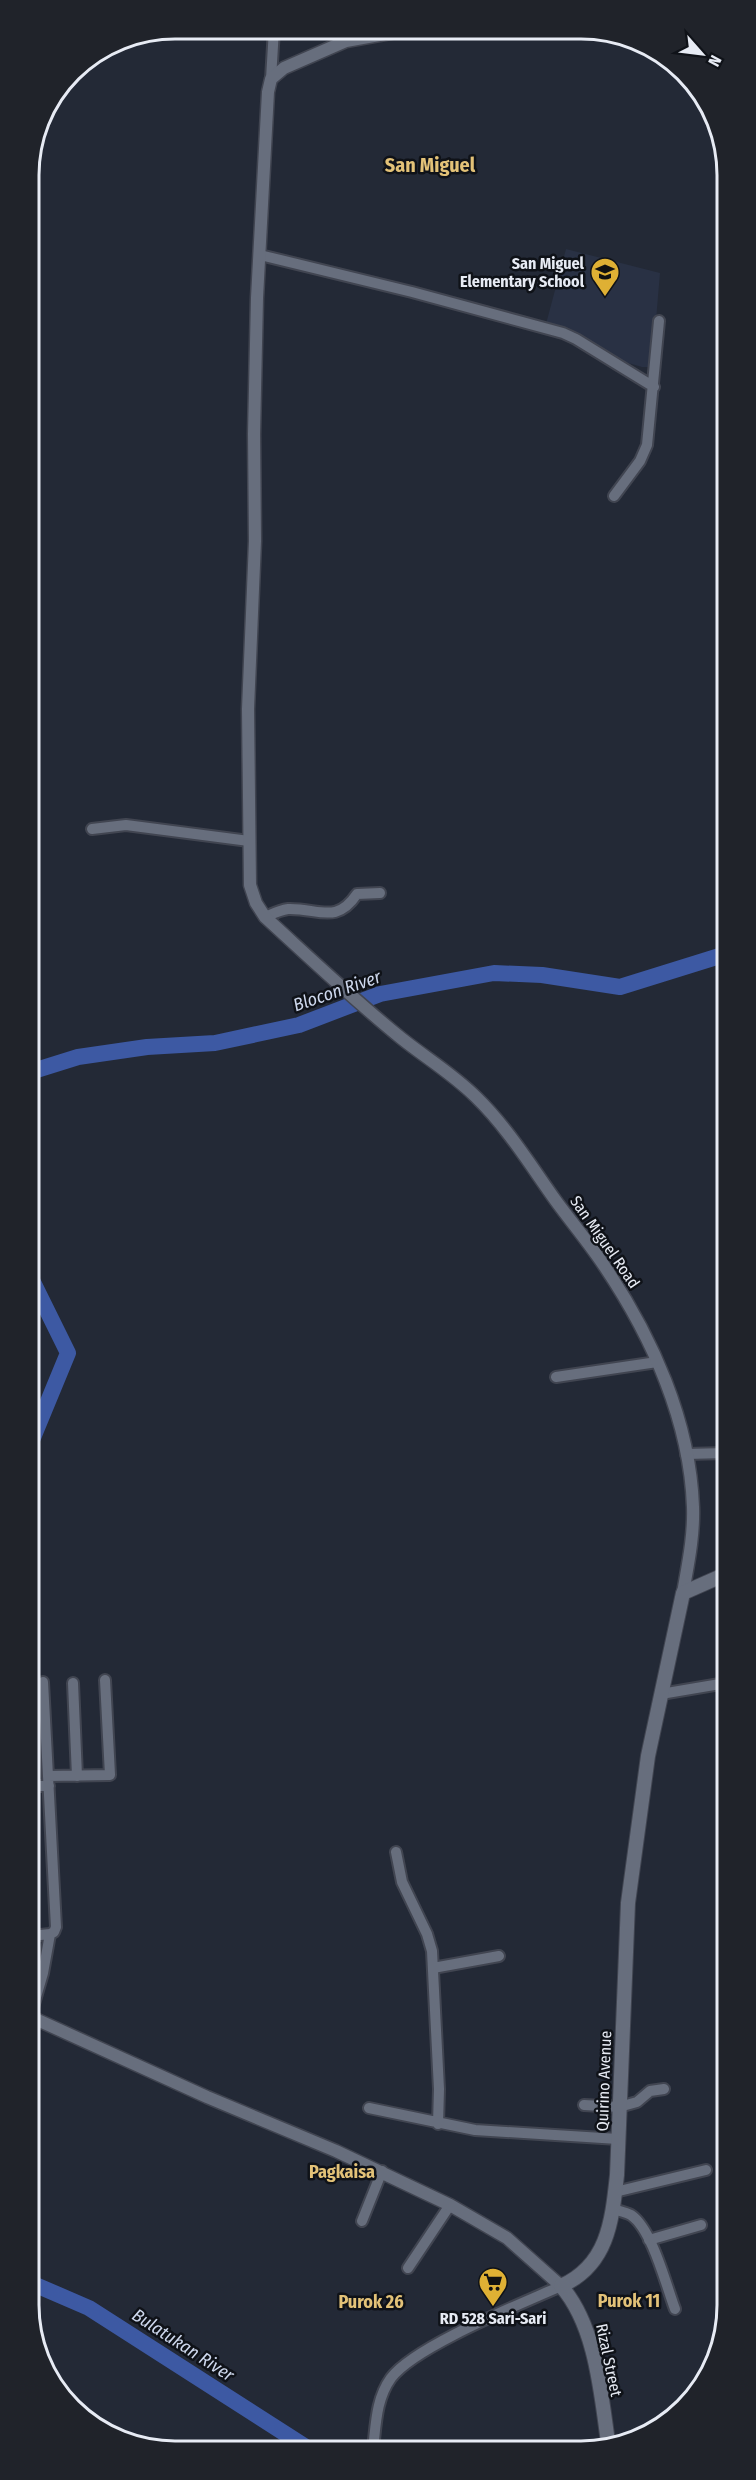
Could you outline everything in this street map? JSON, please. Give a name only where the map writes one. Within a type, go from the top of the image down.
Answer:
[{"type":"main road","points":[[683,1593],[717,1578]]},
{"type":"main road","name":"Quirino Avenue","points":[[561,2286],[574,2280],[595,2260],[604,2244],[613,2209],[628,1903],[639,1810],[683,1593]]},
{"type":"main road","name":"Rizal Street","points":[[561,2286],[578,2309],[587,2331],[607,2438]]},
{"type":"street","points":[[274,39],[272,79],[268,92],[254,434],[255,541],[249,709],[250,885],[256,903],[265,917],[286,909],[334,913],[348,907],[357,894],[380,893]]},
{"type":"street","points":[[272,79],[284,68],[346,41],[357,39]]},
{"type":"street","points":[[260,255],[412,292],[563,333],[654,387]]},
{"type":"street","points":[[614,496],[640,462],[647,445],[659,321]]},
{"type":"street","points":[[92,829],[126,825],[249,841]]},
{"type":"street","name":"San Miguel Road","points":[[265,917],[382,1023],[477,1098],[501,1126],[604,1264],[625,1299],[657,1362],[678,1419],[686,1454],[693,1508],[692,1534],[683,1593]]},
{"type":"street","points":[[556,1377],[657,1362]]},
{"type":"street","points":[[686,1454],[717,1453]]},
{"type":"street","points":[[39,1784],[77,1776],[110,1775],[105,1680]]},
{"type":"street","points":[[39,1935],[50,1934],[56,1928],[43,1682]]},
{"type":"street","points":[[73,1683],[77,1776]]},
{"type":"street","points":[[661,1694],[717,1685]]},
{"type":"street","points":[[396,1852],[402,1882],[427,1934],[433,1968],[438,2124]]},
{"type":"street","points":[[39,1987],[50,1934]]},
{"type":"street","points":[[433,1968],[499,1956]]},
{"type":"street","points":[[39,2020],[207,2097],[382,2171],[450,2205],[507,2238],[561,2286]]},
{"type":"street","points":[[584,2105],[619,2107],[637,2102],[650,2091],[664,2089]]},
{"type":"street","points":[[369,2108],[438,2124],[493,2132],[618,2139]]},
{"type":"street","points":[[615,2192],[706,2170]]},
{"type":"street","points":[[362,2221],[382,2171]]},
{"type":"street","points":[[408,2268],[450,2205]]},
{"type":"street","points":[[613,2209],[634,2218],[649,2240],[675,2308]]},
{"type":"street","points":[[649,2240],[701,2226]]},
{"type":"street","name":"Quirino Avenue","points":[[374,2441],[378,2407],[392,2378],[411,2361],[445,2341],[561,2286]]},
{"type":"shaded area","name":"San Miguel Elementary School","points":[[566,249],[660,273],[652,367],[642,367],[611,358],[546,324]]},
{"type":"waterway","name":"Blocon River","points":[[39,1069],[78,1057],[147,1047],[215,1043],[299,1025],[380,994],[494,973],[542,975],[620,987],[717,957]]},
{"type":"waterway","name":"Blocon River","points":[[39,1294],[68,1353],[39,1423]]},
{"type":"waterway","name":"Bulatukan River","points":[[39,2286],[89,2308],[297,2441]]},
{"type":"place","name":"San Miguel Elementary School","points":[[605,298]]},
{"type":"place","name":"RD 528 Sari-Sari","points":[[493,2308]]},
{"type":"district","name":"San Miguel","points":[[430,165]]},
{"type":"district","name":"Pagkaisa","points":[[342,2172]]},
{"type":"district","name":"Purok 11","points":[[629,2301]]},
{"type":"district","name":"Purok 26","points":[[371,2302]]}]
